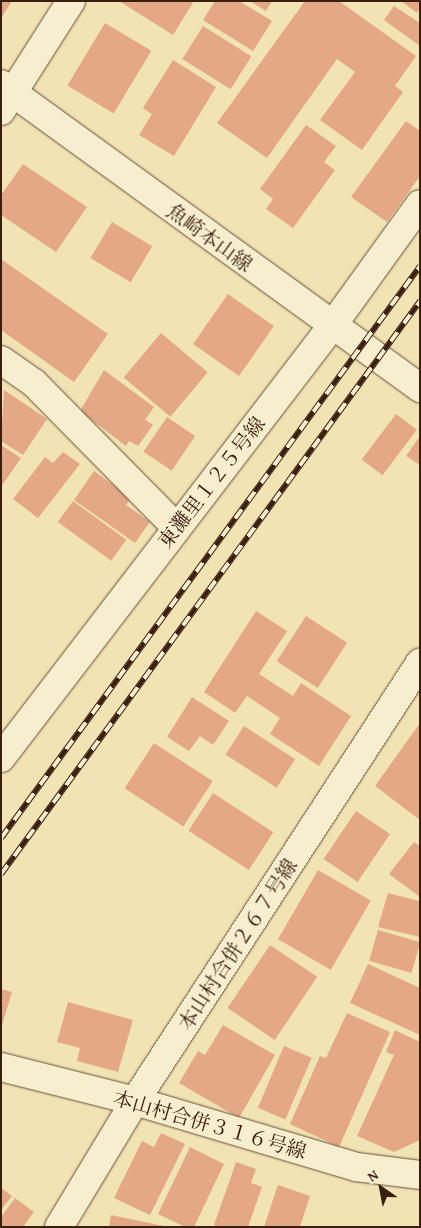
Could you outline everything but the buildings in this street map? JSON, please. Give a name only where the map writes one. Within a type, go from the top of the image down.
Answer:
[{"type":"street","points":[[5,96],[71,1]]},
{"type":"street","name":"魚崎本山線","points":[[5,96],[420,388]]},
{"type":"street","name":"東灘里１２５号線","points":[[1,758],[176,527],[332,326],[420,204]]},
{"type":"street","points":[[1,360],[34,383],[176,527]]},
{"type":"street","name":"本山村合併２６７号線","points":[[59,1227],[135,1102],[420,663]]},
{"type":"street","name":"本山村合併３１６号線","points":[[1,1067],[135,1102],[356,1167],[419,1173]]},
{"type":"railway","points":[[1,838],[420,266]]},
{"type":"railway","points":[[1,874],[420,301]]}]
